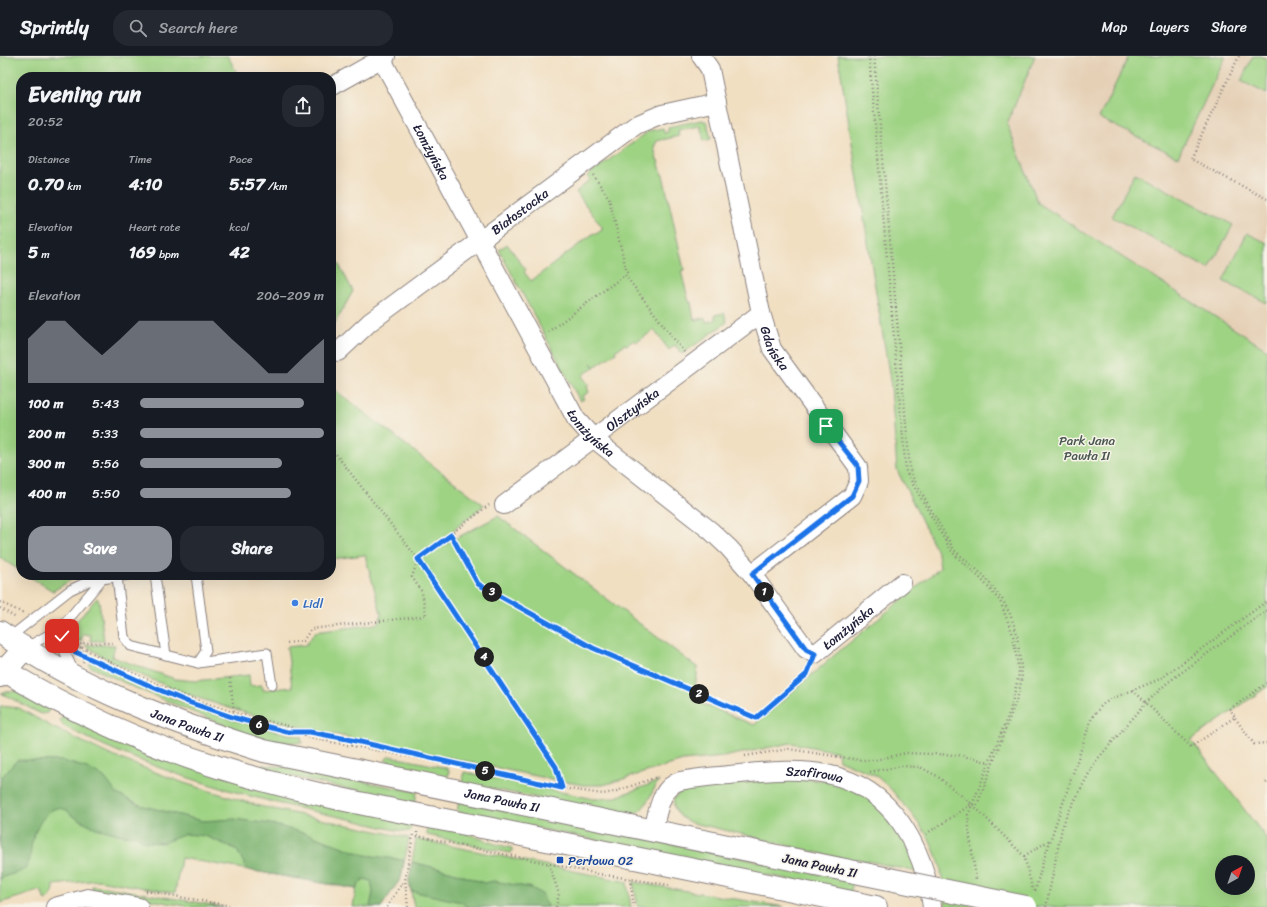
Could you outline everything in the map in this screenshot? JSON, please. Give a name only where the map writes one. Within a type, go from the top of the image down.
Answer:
[{"type":"main road","name":"Jana Pawła II","points":[[8,641],[79,670],[173,720],[264,751],[1026,907]]},
{"type":"main road","points":[[8,641],[2,671],[61,703],[150,744],[254,778],[406,812],[876,907]]},
{"type":"street","name":"Gdańska","points":[[700,56],[710,70],[761,314],[772,349],[858,466],[859,481],[852,496],[752,574]]},
{"type":"street","name":"Łomżyńska","points":[[336,84],[383,57],[479,240],[576,419],[594,439],[711,531],[730,548],[752,574],[806,649],[815,654],[902,583]]},
{"type":"street","name":"Białostocka","points":[[338,352],[370,322],[479,240],[636,126],[662,114],[717,102]]},
{"type":"street","name":"Olsztyńska","points":[[497,504],[594,439],[761,314]]},
{"type":"street","name":"Szafirowa","points":[[653,830],[664,794],[674,783],[690,779],[749,772],[795,769],[822,772],[842,777],[861,785],[879,797],[894,813],[914,842],[924,864],[932,907]]},
{"type":"street","points":[[55,907],[88,898],[138,898]]},
{"type":"lane","points":[[8,641],[26,624],[70,590],[94,580]]},
{"type":"lane","points":[[8,641],[61,628],[101,580]]},
{"type":"lane","points":[[117,580],[124,637],[131,646],[198,663],[267,653],[272,685]]},
{"type":"lane","points":[[155,580],[166,655]]},
{"type":"lane","points":[[197,580],[206,651],[198,663]]},
{"type":"lane","points":[[61,628],[62,646],[79,670]]},
{"type":"path","points":[[869,56],[906,472],[952,552],[981,579],[1000,601],[1013,635],[1019,674],[1015,695],[968,815],[968,826],[977,884]]},
{"type":"path","points":[[874,56],[910,470],[954,550],[984,576],[1002,599],[1010,614],[1017,634],[1022,675],[1015,708],[976,808]]},
{"type":"path","points":[[1239,56],[1190,159],[1267,199]]},
{"type":"path","points":[[542,337],[627,274],[609,198],[589,170]]},
{"type":"path","points":[[625,275],[688,357]]},
{"type":"path","points":[[336,454],[418,559],[556,767],[562,788]]},
{"type":"path","points":[[286,643],[303,641],[311,629],[426,616],[422,592],[412,577],[418,559],[497,504]]},
{"type":"path","points":[[451,535],[478,584],[593,648],[756,718],[807,674],[815,654]]},
{"type":"path","points":[[864,773],[902,766],[920,766],[937,776],[972,804],[1024,856],[1034,894],[1050,840],[1092,717],[1102,704],[1160,678],[1267,601]]},
{"type":"path","points":[[0,602],[26,614]]},
{"type":"path","points":[[0,608],[26,624]]},
{"type":"path","points":[[1046,907],[1062,828],[1066,817],[1095,762],[1146,703],[1167,682],[1267,610]]},
{"type":"path","points":[[80,647],[81,643],[117,642]]},
{"type":"path","points":[[73,643],[128,671],[174,691],[234,713],[288,726],[309,738],[458,765]]},
{"type":"path","points":[[62,646],[124,675],[188,702],[235,718],[287,732],[310,732],[347,739],[562,788],[603,794],[614,792],[656,776]]},
{"type":"path","points":[[80,647],[86,656]]},
{"type":"path","points":[[79,670],[86,656]]},
{"type":"path","points":[[230,678],[234,713]]},
{"type":"path","points":[[1267,683],[1230,709],[1254,744],[1267,743]]},
{"type":"path","points":[[1133,690],[1191,747],[1235,717]]},
{"type":"path","points":[[742,757],[788,749],[859,760],[875,760],[906,753],[958,755],[989,762]]},
{"type":"path","points":[[914,842],[972,804]]},
{"type":"path","points":[[418,829],[417,836],[549,864],[676,887]]},
{"type":"path","points":[[408,907],[405,880],[413,835]]},
{"type":"path","points":[[1024,856],[1050,840]]},
{"type":"path","points":[[549,864],[559,894],[556,907]]},
{"type":"path","points":[[630,879],[634,907]]},
{"type":"path","points":[[387,907],[405,880]]},
{"type":"path","points":[[138,898],[236,907]]},
{"type":"shaded area","points":[[1035,56],[1267,56],[1267,350],[1038,203],[1007,124]]},
{"type":"green space","points":[[0,56],[228,56],[236,72],[16,72],[16,568],[0,558]]},
{"type":"green space","name":"Park Jana Pawła II","points":[[838,56],[1035,56],[1007,124],[1038,203],[1267,350],[1267,687],[1191,740],[1267,839],[1267,907],[946,907],[940,864],[928,837],[889,787],[875,775],[839,760],[838,752],[791,743],[723,757],[683,761],[603,785],[583,785],[345,737],[249,714],[186,694],[155,681],[110,660],[85,645],[115,645],[112,657],[175,679],[195,681],[249,675],[250,686],[262,685],[263,690],[292,687],[287,647],[306,645],[315,632],[376,624],[380,621],[381,613],[365,555],[336,558],[336,391],[484,505],[421,557],[498,516],[698,668],[693,700],[754,725],[831,658],[940,568],[938,554],[897,470],[891,386]]},
{"type":"green space","points":[[1129,56],[1226,56],[1178,157],[1099,118]]},
{"type":"green space","points":[[1253,56],[1260,56],[1267,59],[1267,94],[1241,81]]},
{"type":"green space","points":[[702,120],[707,122],[711,139],[704,141],[700,126],[678,130],[679,136],[657,141],[654,147],[663,175],[684,270],[681,271],[689,302],[691,302],[694,320],[705,318],[706,322],[715,320],[715,315],[724,313],[727,322],[682,354],[675,345],[669,350],[654,330],[637,342],[634,340],[627,345],[625,344],[615,351],[616,353],[582,376],[589,385],[587,387],[589,392],[582,396],[584,399],[580,401],[499,250],[507,244],[526,270],[524,272],[531,281],[594,233],[596,234],[602,230],[602,227],[576,192],[590,180],[587,176],[649,131],[663,128],[664,133],[668,132],[668,127]]},
{"type":"green space","points":[[1135,173],[1233,225],[1209,269],[1112,217]]},
{"type":"green space","points":[[1247,233],[1267,243],[1267,303],[1223,281]]},
{"type":"green space","points":[[336,259],[353,291],[336,321]]},
{"type":"green space","points":[[35,580],[71,580],[53,591]]},
{"type":"green space","points":[[97,598],[99,601],[104,641],[90,641],[91,635],[83,634],[81,641],[78,641],[66,633]]},
{"type":"green space","points":[[91,661],[194,707],[239,722],[301,737],[302,743],[265,741],[243,733],[136,688],[89,666]]},
{"type":"green space","points":[[22,691],[51,707],[47,713],[41,714],[1,693]]},
{"type":"green space","points":[[0,706],[19,708],[52,727],[110,755],[184,783],[259,806],[409,838],[401,878],[381,907],[353,907],[356,889],[181,858],[175,893],[98,880],[54,885],[52,894],[45,901],[41,890],[0,903]]},
{"type":"green space","points":[[64,714],[412,821],[410,831],[391,829],[241,794],[169,771],[98,743],[63,726],[60,720]]},
{"type":"green space","points":[[389,756],[447,768],[449,771],[447,780],[385,760]]},
{"type":"green space","points":[[17,760],[63,761],[87,768],[104,777],[117,794],[140,805],[203,821],[234,819],[271,824],[307,834],[365,855],[404,860],[401,878],[381,907],[370,907],[373,892],[371,881],[365,879],[359,883],[357,889],[248,870],[236,849],[205,836],[186,834],[162,843],[145,842],[136,836],[122,835],[96,828],[71,815],[67,810],[57,808],[47,814],[39,824],[32,843],[29,861],[25,868],[20,872],[0,879],[0,779]]},
{"type":"green space","points":[[263,765],[294,768],[417,792],[415,804],[262,770]]},
{"type":"green space","points":[[464,772],[594,799],[613,798],[659,781],[644,807],[628,816],[462,783]]},
{"type":"green space","points":[[791,777],[839,784],[857,792],[869,800],[890,821],[899,833],[907,846],[918,872],[858,859],[857,862],[692,823],[678,814],[674,807],[674,798],[684,789]]},
{"type":"green space","points":[[459,800],[853,881],[851,892],[457,812]]},
{"type":"green space","points":[[427,824],[463,832],[495,844],[512,848],[512,852],[510,853],[427,835]]},
{"type":"green space","points":[[416,839],[623,881],[627,883],[631,907],[414,907],[409,880]]},
{"type":"green space","points":[[412,862],[453,872],[484,883],[494,881],[532,888],[543,895],[547,907],[468,907],[461,902],[411,891],[409,880]]},
{"type":"green space","points":[[633,882],[784,907],[638,907]]},
{"type":"green space","points":[[92,886],[224,907],[192,907],[92,890]]},
{"type":"place","name":"Lidl","points":[[295,603]]},
{"type":"place","name":"Perłowa 02","points":[[560,860]]},
{"type":"route","points":[[62,636],[62,646],[124,675],[188,702],[235,718],[287,732],[310,732],[347,739],[562,788],[556,767],[418,559],[451,535],[478,584],[593,648],[756,718],[807,674],[815,654],[806,649],[752,574],[852,496],[859,481],[858,466],[826,426]]}]
